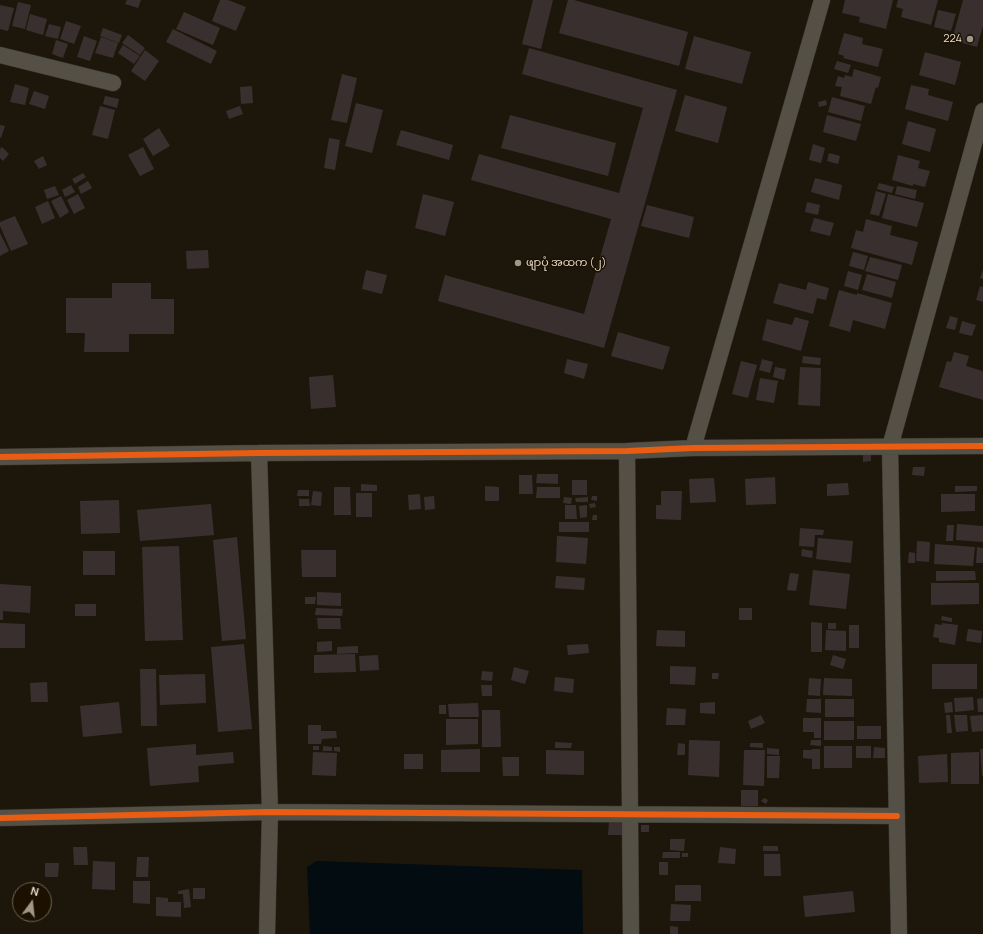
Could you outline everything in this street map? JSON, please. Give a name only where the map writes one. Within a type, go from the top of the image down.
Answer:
[{"type":"street","points":[[694,448],[822,0]]},
{"type":"street","points":[[0,55],[113,83]]},
{"type":"street","points":[[899,934],[890,447],[983,111]]},
{"type":"street","points":[[0,457],[259,452],[626,451],[694,448],[983,446]]},
{"type":"street","points":[[626,451],[631,934]]},
{"type":"street","points":[[259,452],[270,812],[267,934]]},
{"type":"street","points":[[0,818],[270,812],[897,816]]},
{"type":"shaded area","points":[[317,861],[582,870],[583,934],[310,934],[307,867]]},
{"type":"building","points":[[127,0],[141,0],[138,8],[125,4]]},
{"type":"building","points":[[220,0],[228,0],[246,7],[236,31],[212,21]]},
{"type":"building","points":[[533,0],[553,0],[541,49],[522,44]]},
{"type":"building","points":[[568,0],[574,0],[688,32],[679,66],[559,33]]},
{"type":"building","points":[[845,0],[893,0],[886,29],[859,22],[860,17],[842,13]]},
{"type":"building","points":[[898,0],[938,0],[931,25],[901,17],[903,9],[896,7]]},
{"type":"building","points":[[963,0],[983,0],[983,26],[977,47],[952,40]]},
{"type":"building","points":[[18,2],[31,5],[25,29],[12,26]]},
{"type":"building","points":[[0,5],[14,8],[8,31],[0,29]]},
{"type":"building","points":[[938,10],[956,14],[951,31],[934,27]]},
{"type":"building","points":[[184,12],[220,28],[213,45],[176,29]]},
{"type":"building","points":[[30,14],[47,19],[43,35],[26,30]]},
{"type":"building","points":[[66,21],[81,26],[74,44],[60,39]]},
{"type":"building","points":[[49,24],[61,27],[58,39],[45,36]]},
{"type":"building","points":[[103,28],[122,35],[119,43],[100,36]]},
{"type":"building","points":[[173,29],[217,51],[211,64],[166,42]]},
{"type":"building","points":[[844,33],[863,38],[862,44],[883,49],[878,67],[843,58],[844,56],[838,54]]},
{"type":"building","points":[[128,35],[145,48],[140,55],[122,43]]},
{"type":"building","points":[[84,36],[97,41],[90,61],[77,57]]},
{"type":"building","points":[[694,36],[751,52],[742,84],[685,69]]},
{"type":"building","points":[[101,37],[118,43],[113,58],[95,53]]},
{"type":"building","points":[[56,40],[68,44],[63,58],[52,54]]},
{"type":"building","points":[[123,45],[140,56],[134,64],[118,53]]},
{"type":"building","points":[[529,48],[677,90],[604,348],[438,301],[445,275],[584,314],[611,219],[471,180],[479,154],[619,193],[643,108],[522,74]]},
{"type":"building","points":[[145,50],[159,61],[145,81],[131,71]]},
{"type":"building","points":[[925,52],[961,62],[955,85],[919,75]]},
{"type":"building","points":[[837,61],[851,65],[848,73],[834,69]]},
{"type":"building","points":[[854,69],[881,77],[878,88],[876,87],[871,104],[840,96],[842,87],[835,86],[838,76],[844,78],[845,75],[852,77]]},
{"type":"building","points":[[342,74],[357,78],[347,123],[331,120]]},
{"type":"building","points":[[15,84],[29,88],[25,105],[10,102]]},
{"type":"building","points":[[911,85],[929,89],[928,95],[953,102],[948,121],[905,109]]},
{"type":"building","points":[[252,86],[253,103],[241,104],[240,87]]},
{"type":"building","points":[[34,91],[49,96],[45,109],[29,104]]},
{"type":"building","points":[[685,95],[727,107],[718,143],[675,131]]},
{"type":"building","points":[[105,96],[119,99],[117,108],[103,104]]},
{"type":"building","points":[[832,97],[865,106],[861,121],[828,112]]},
{"type":"building","points":[[826,100],[827,105],[819,107],[818,102]]},
{"type":"building","points":[[356,103],[383,110],[372,153],[345,146]]},
{"type":"building","points":[[100,106],[115,110],[108,139],[92,135]]},
{"type":"building","points":[[240,106],[243,114],[229,119],[226,111]]},
{"type":"building","points":[[510,115],[616,143],[608,176],[501,148]]},
{"type":"building","points":[[827,115],[861,124],[856,141],[823,132]]},
{"type":"building","points":[[908,121],[936,129],[930,152],[902,144]]},
{"type":"building","points":[[0,125],[5,126],[1,138],[0,137]]},
{"type":"building","points":[[159,128],[170,146],[153,156],[143,139]]},
{"type":"building","points":[[401,130],[453,145],[449,160],[396,145]]},
{"type":"building","points":[[329,138],[340,140],[335,170],[324,168]]},
{"type":"building","points":[[813,144],[825,148],[821,163],[809,160]]},
{"type":"building","points":[[2,147],[9,154],[3,161],[0,158],[0,149]]},
{"type":"building","points":[[143,147],[154,169],[140,176],[128,155]]},
{"type":"building","points":[[829,153],[840,156],[838,164],[827,161]]},
{"type":"building","points":[[898,155],[920,161],[918,168],[930,171],[925,187],[913,184],[913,186],[892,180]]},
{"type":"building","points":[[43,156],[47,165],[39,169],[34,161]]},
{"type":"building","points":[[83,173],[86,177],[75,184],[72,179]]},
{"type":"building","points":[[815,178],[842,185],[839,200],[811,192]]},
{"type":"building","points":[[88,181],[92,188],[81,194],[78,187]]},
{"type":"building","points":[[879,183],[894,187],[892,193],[877,189]]},
{"type":"building","points":[[71,185],[75,192],[65,197],[62,190]]},
{"type":"building","points":[[55,186],[59,195],[47,199],[44,190]]},
{"type":"building","points":[[897,186],[917,190],[915,199],[895,194]]},
{"type":"building","points":[[876,191],[886,194],[879,216],[870,214]]},
{"type":"building","points":[[78,194],[85,208],[74,214],[67,200]]},
{"type":"building","points":[[423,194],[454,202],[445,236],[415,228]]},
{"type":"building","points":[[888,194],[924,203],[917,227],[882,218]]},
{"type":"building","points":[[61,196],[69,212],[60,218],[51,201]]},
{"type":"building","points":[[48,201],[55,218],[42,224],[35,207]]},
{"type":"building","points":[[807,202],[820,205],[818,215],[805,212]]},
{"type":"building","points":[[647,205],[694,217],[689,238],[641,226]]},
{"type":"building","points":[[15,216],[28,244],[11,251],[0,226],[0,222]]},
{"type":"building","points":[[814,218],[834,223],[830,236],[810,231]]},
{"type":"building","points":[[866,219],[892,226],[890,235],[918,242],[912,265],[851,248],[856,230],[863,232]]},
{"type":"building","points":[[0,233],[9,251],[0,256]]},
{"type":"building","points":[[208,250],[209,268],[187,269],[186,251]]},
{"type":"building","points":[[853,252],[868,256],[864,270],[849,266]]},
{"type":"building","points":[[870,257],[902,265],[898,280],[865,271]]},
{"type":"building","points":[[983,269],[983,279],[980,278]]},
{"type":"building","points":[[366,270],[387,275],[382,294],[362,289]]},
{"type":"building","points":[[848,271],[862,275],[858,290],[844,286]]},
{"type":"building","points":[[867,274],[896,282],[892,298],[862,290]]},
{"type":"building","points":[[808,282],[829,288],[826,300],[817,298],[813,314],[773,303],[779,283],[806,290]]},
{"type":"building","points":[[112,283],[151,283],[151,299],[174,299],[174,334],[129,334],[129,352],[84,352],[85,333],[66,333],[66,298],[112,298]]},
{"type":"building","points":[[980,286],[983,287],[983,302],[976,300]]},
{"type":"building","points":[[839,290],[857,295],[857,293],[892,303],[885,329],[853,320],[850,332],[829,326]]},
{"type":"building","points":[[950,316],[958,318],[955,330],[946,328]]},
{"type":"building","points":[[795,317],[809,321],[801,351],[762,340],[767,319],[792,325]]},
{"type":"building","points":[[962,321],[976,325],[972,336],[959,333]]},
{"type":"building","points":[[618,332],[670,347],[663,370],[611,356]]},
{"type":"building","points":[[954,352],[969,356],[966,366],[983,371],[983,400],[939,387],[947,361],[951,362]]},
{"type":"building","points":[[803,356],[821,358],[820,365],[802,363]]},
{"type":"building","points":[[567,359],[588,364],[584,379],[564,373]]},
{"type":"building","points":[[762,359],[773,362],[770,373],[759,370]]},
{"type":"building","points":[[741,361],[757,365],[748,398],[732,394]]},
{"type":"building","points":[[775,367],[786,369],[784,380],[773,377]]},
{"type":"building","points":[[800,367],[821,368],[820,406],[798,405]]},
{"type":"building","points":[[333,375],[336,407],[311,409],[309,377]]},
{"type":"building","points":[[760,378],[778,381],[774,403],[756,400]]},
{"type":"building","points":[[871,454],[871,461],[863,462],[863,455]]},
{"type":"building","points":[[913,467],[925,467],[924,476],[912,475]]},
{"type":"building","points":[[537,474],[558,474],[558,484],[536,483]]},
{"type":"building","points":[[519,475],[532,475],[533,494],[519,494]]},
{"type":"building","points":[[775,477],[776,504],[746,505],[745,479]]},
{"type":"building","points":[[714,478],[716,502],[690,503],[689,479]]},
{"type":"building","points":[[572,480],[587,480],[587,495],[572,495]]},
{"type":"building","points":[[848,483],[849,495],[827,496],[827,484]]},
{"type":"building","points":[[361,484],[377,485],[377,491],[361,491]]},
{"type":"building","points":[[485,486],[499,487],[499,501],[485,501]]},
{"type":"building","points":[[955,486],[977,486],[977,491],[955,492]]},
{"type":"building","points":[[334,487],[350,487],[351,515],[334,515]]},
{"type":"building","points":[[537,487],[560,487],[560,498],[536,498]]},
{"type":"building","points":[[298,490],[309,490],[309,496],[297,496]]},
{"type":"building","points":[[313,491],[322,492],[321,506],[311,505]]},
{"type":"building","points":[[661,491],[682,491],[681,520],[656,519],[656,505],[661,505]]},
{"type":"building","points":[[356,493],[372,493],[372,517],[356,517]]},
{"type":"building","points":[[420,494],[421,509],[409,510],[408,495]]},
{"type":"building","points":[[941,494],[975,494],[975,511],[941,512]]},
{"type":"building","points":[[434,496],[435,509],[425,510],[424,497]]},
{"type":"building","points":[[592,496],[597,496],[597,501],[591,500]]},
{"type":"building","points":[[564,497],[572,498],[571,504],[563,503]]},
{"type":"building","points":[[588,497],[588,502],[576,502],[575,498]]},
{"type":"building","points":[[299,499],[309,499],[310,506],[299,506]]},
{"type":"building","points":[[119,500],[120,533],[81,534],[80,501]]},
{"type":"building","points":[[595,503],[596,507],[590,508],[589,504]]},
{"type":"building","points":[[211,504],[214,535],[140,541],[137,510]]},
{"type":"building","points":[[565,505],[576,505],[577,519],[565,519]]},
{"type":"building","points":[[587,505],[587,517],[580,518],[579,506]]},
{"type":"building","points":[[593,515],[597,515],[597,520],[592,520]]},
{"type":"building","points":[[559,522],[589,522],[589,532],[559,532]]},
{"type":"building","points":[[957,524],[983,526],[983,542],[956,540]]},
{"type":"building","points":[[947,525],[954,525],[953,541],[946,541]]},
{"type":"building","points":[[800,528],[824,530],[823,535],[815,535],[814,547],[799,546]]},
{"type":"building","points":[[557,536],[588,538],[586,564],[556,562]]},
{"type":"building","points":[[237,537],[246,639],[222,641],[213,540]]},
{"type":"building","points":[[818,538],[853,541],[851,563],[816,559]]},
{"type":"building","points":[[917,541],[930,542],[929,562],[916,561]]},
{"type":"building","points":[[935,544],[975,547],[973,566],[934,564]]},
{"type":"building","points":[[179,546],[183,640],[145,641],[142,547]]},
{"type":"building","points":[[977,547],[983,548],[983,563],[976,563]]},
{"type":"building","points":[[802,549],[813,551],[812,558],[801,556]]},
{"type":"building","points":[[301,550],[336,550],[336,577],[302,577]]},
{"type":"building","points":[[83,551],[115,551],[115,575],[83,575]]},
{"type":"building","points":[[909,552],[915,553],[915,563],[908,563]]},
{"type":"building","points":[[813,570],[850,574],[846,609],[809,605]]},
{"type":"building","points":[[936,571],[975,571],[976,580],[936,581]]},
{"type":"building","points":[[790,573],[799,574],[796,591],[787,590]]},
{"type":"building","points":[[556,576],[585,578],[584,590],[555,588]]},
{"type":"building","points":[[931,583],[979,583],[979,604],[931,605]]},
{"type":"building","points":[[0,584],[31,586],[30,613],[3,611],[3,620],[0,620]]},
{"type":"building","points":[[317,592],[341,593],[341,606],[317,605]]},
{"type":"building","points":[[305,597],[316,597],[315,604],[305,604]]},
{"type":"building","points":[[75,604],[96,604],[96,616],[75,616]]},
{"type":"building","points":[[316,608],[343,609],[342,616],[315,615]]},
{"type":"building","points":[[739,608],[752,608],[752,620],[739,620]]},
{"type":"building","points":[[942,616],[952,618],[952,622],[941,620]]},
{"type":"building","points":[[317,618],[340,618],[341,629],[318,629]]},
{"type":"building","points":[[811,622],[822,623],[822,652],[811,652]]},
{"type":"building","points":[[0,623],[25,624],[25,648],[0,648]]},
{"type":"building","points":[[828,623],[836,623],[836,629],[828,629]]},
{"type":"building","points":[[942,623],[958,625],[955,645],[939,642],[939,638],[933,637],[935,624],[942,625]]},
{"type":"building","points":[[849,625],[859,625],[859,648],[849,648]]},
{"type":"building","points":[[968,629],[982,631],[981,643],[966,641]]},
{"type":"building","points":[[657,630],[685,631],[685,647],[656,646]]},
{"type":"building","points":[[826,630],[846,631],[846,651],[825,650]]},
{"type":"building","points":[[332,641],[332,651],[317,652],[317,642]]},
{"type":"building","points":[[244,644],[252,729],[218,732],[211,647]]},
{"type":"building","points":[[588,644],[589,653],[568,655],[567,645]]},
{"type":"building","points":[[358,646],[358,653],[337,654],[337,647]]},
{"type":"building","points":[[355,654],[356,672],[314,673],[314,655]]},
{"type":"building","points":[[378,655],[379,670],[360,671],[359,656]]},
{"type":"building","points":[[833,655],[846,659],[843,669],[830,665]]},
{"type":"building","points":[[932,664],[977,664],[977,689],[932,689]]},
{"type":"building","points":[[670,666],[696,667],[695,685],[670,684]]},
{"type":"building","points":[[514,667],[529,671],[525,684],[511,680]]},
{"type":"building","points":[[140,669],[156,669],[157,726],[141,726]]},
{"type":"building","points":[[482,671],[493,672],[492,681],[481,680]]},
{"type":"building","points":[[712,673],[719,673],[718,679],[712,679]]},
{"type":"building","points":[[205,674],[206,703],[160,705],[159,675]]},
{"type":"building","points":[[555,677],[574,679],[573,693],[554,691]]},
{"type":"building","points":[[809,678],[821,679],[820,696],[808,695]]},
{"type":"building","points":[[824,678],[852,679],[852,696],[823,695]]},
{"type":"building","points":[[47,682],[48,702],[31,702],[30,683]]},
{"type":"building","points":[[481,685],[492,685],[492,696],[482,696]]},
{"type":"building","points":[[973,697],[974,710],[955,712],[954,698]]},
{"type":"building","points":[[983,698],[983,712],[978,712],[977,699]]},
{"type":"building","points":[[807,699],[821,699],[821,713],[806,712]]},
{"type":"building","points":[[825,699],[854,699],[854,717],[825,717]]},
{"type":"building","points":[[119,702],[122,733],[83,737],[80,706]]},
{"type":"building","points":[[715,702],[715,714],[700,713],[700,703]]},
{"type":"building","points":[[952,702],[953,712],[945,713],[944,703]]},
{"type":"building","points":[[478,703],[479,717],[449,717],[448,704]]},
{"type":"building","points":[[439,705],[446,705],[446,714],[439,714]]},
{"type":"building","points":[[667,708],[686,709],[685,725],[666,725]]},
{"type":"building","points":[[482,710],[500,710],[501,747],[482,747]]},
{"type":"building","points":[[761,715],[765,723],[751,729],[748,721]]},
{"type":"building","points":[[946,715],[950,715],[952,733],[947,733]]},
{"type":"building","points":[[954,715],[967,715],[968,731],[956,732]]},
{"type":"building","points":[[983,715],[983,731],[972,732],[970,716]]},
{"type":"building","points":[[803,718],[821,718],[821,738],[814,738],[814,732],[803,732]]},
{"type":"building","points":[[446,719],[478,719],[478,744],[446,745]]},
{"type":"building","points":[[824,721],[854,721],[854,740],[824,740]]},
{"type":"building","points":[[308,725],[321,725],[321,731],[336,731],[337,738],[322,739],[321,744],[308,744]]},
{"type":"building","points":[[857,726],[881,726],[881,739],[857,739]]},
{"type":"building","points":[[689,740],[720,741],[719,777],[688,775]]},
{"type":"building","points":[[811,740],[821,740],[821,746],[810,745]]},
{"type":"building","points":[[555,742],[572,743],[571,748],[555,748]]},
{"type":"building","points":[[678,743],[685,744],[685,755],[677,755]]},
{"type":"building","points":[[750,743],[763,743],[763,748],[750,747]]},
{"type":"building","points":[[196,744],[196,755],[233,752],[234,763],[198,766],[199,782],[150,786],[147,748]]},
{"type":"building","points":[[313,746],[319,746],[319,750],[313,750]]},
{"type":"building","points":[[323,746],[332,747],[332,751],[323,751]]},
{"type":"building","points":[[824,746],[852,746],[852,768],[824,768]]},
{"type":"building","points":[[856,746],[871,746],[871,758],[856,758]]},
{"type":"building","points":[[334,747],[340,747],[340,752],[334,751]]},
{"type":"building","points":[[874,747],[885,748],[885,758],[873,758]]},
{"type":"building","points":[[767,748],[779,749],[779,755],[767,754]]},
{"type":"building","points":[[480,749],[480,772],[441,772],[441,750]]},
{"type":"building","points":[[820,749],[820,769],[812,769],[812,759],[803,758],[803,750]]},
{"type":"building","points":[[980,749],[983,749],[983,776],[982,776]]},
{"type":"building","points":[[546,750],[584,751],[584,775],[546,774]]},
{"type":"building","points":[[744,750],[765,750],[764,786],[743,785]]},
{"type":"building","points":[[313,752],[337,753],[336,776],[312,775]]},
{"type":"building","points":[[979,752],[979,784],[951,784],[951,753]]},
{"type":"building","points":[[404,754],[423,754],[423,769],[404,769]]},
{"type":"building","points":[[947,754],[948,782],[919,783],[918,756]]},
{"type":"building","points":[[767,756],[780,756],[779,778],[767,778]]},
{"type":"building","points":[[502,757],[519,757],[519,776],[503,776]]},
{"type":"building","points":[[741,790],[758,790],[758,806],[741,806]]},
{"type":"building","points":[[764,798],[768,800],[766,804],[761,801]]},
{"type":"building","points":[[609,821],[623,822],[622,835],[608,835]]},
{"type":"building","points":[[641,825],[649,825],[649,832],[641,832]]},
{"type":"building","points":[[670,839],[685,839],[684,851],[670,850]]},
{"type":"building","points":[[763,846],[778,846],[778,851],[763,851]]},
{"type":"building","points":[[73,847],[87,847],[88,865],[74,865]]},
{"type":"building","points":[[720,847],[736,849],[735,864],[718,863]]},
{"type":"building","points":[[663,852],[680,852],[680,858],[662,858]]},
{"type":"building","points":[[682,853],[688,853],[688,857],[682,857]]},
{"type":"building","points":[[764,854],[780,854],[781,876],[764,876]]},
{"type":"building","points":[[137,857],[149,857],[148,877],[136,877]]},
{"type":"building","points":[[93,861],[115,862],[115,890],[92,889]]},
{"type":"building","points":[[659,862],[668,862],[668,875],[659,875]]},
{"type":"building","points":[[45,863],[59,863],[58,877],[45,877]]},
{"type":"building","points":[[133,881],[150,881],[150,904],[133,903]]},
{"type":"building","points":[[675,885],[701,885],[701,901],[675,901]]},
{"type":"building","points":[[193,888],[205,888],[205,899],[193,899]]},
{"type":"building","points":[[189,889],[191,907],[184,908],[183,894],[178,894],[178,891]]},
{"type":"building","points":[[853,891],[855,912],[805,917],[803,896]]},
{"type":"building","points":[[156,897],[168,898],[168,902],[181,902],[181,917],[156,916]]},
{"type":"building","points":[[671,904],[691,905],[690,921],[670,921]]},
{"type":"building","points":[[670,926],[678,927],[678,934],[670,934]]},
{"type":"cycle path","points":[[0,457],[259,453],[627,451],[693,448],[983,446]]},
{"type":"cycle path","points":[[0,818],[270,812],[897,816]]},
{"type":"place","name":"224","points":[[970,39]]},
{"type":"place","name":"ဖျာပုံ အထက (၂)","points":[[518,263]]}]
